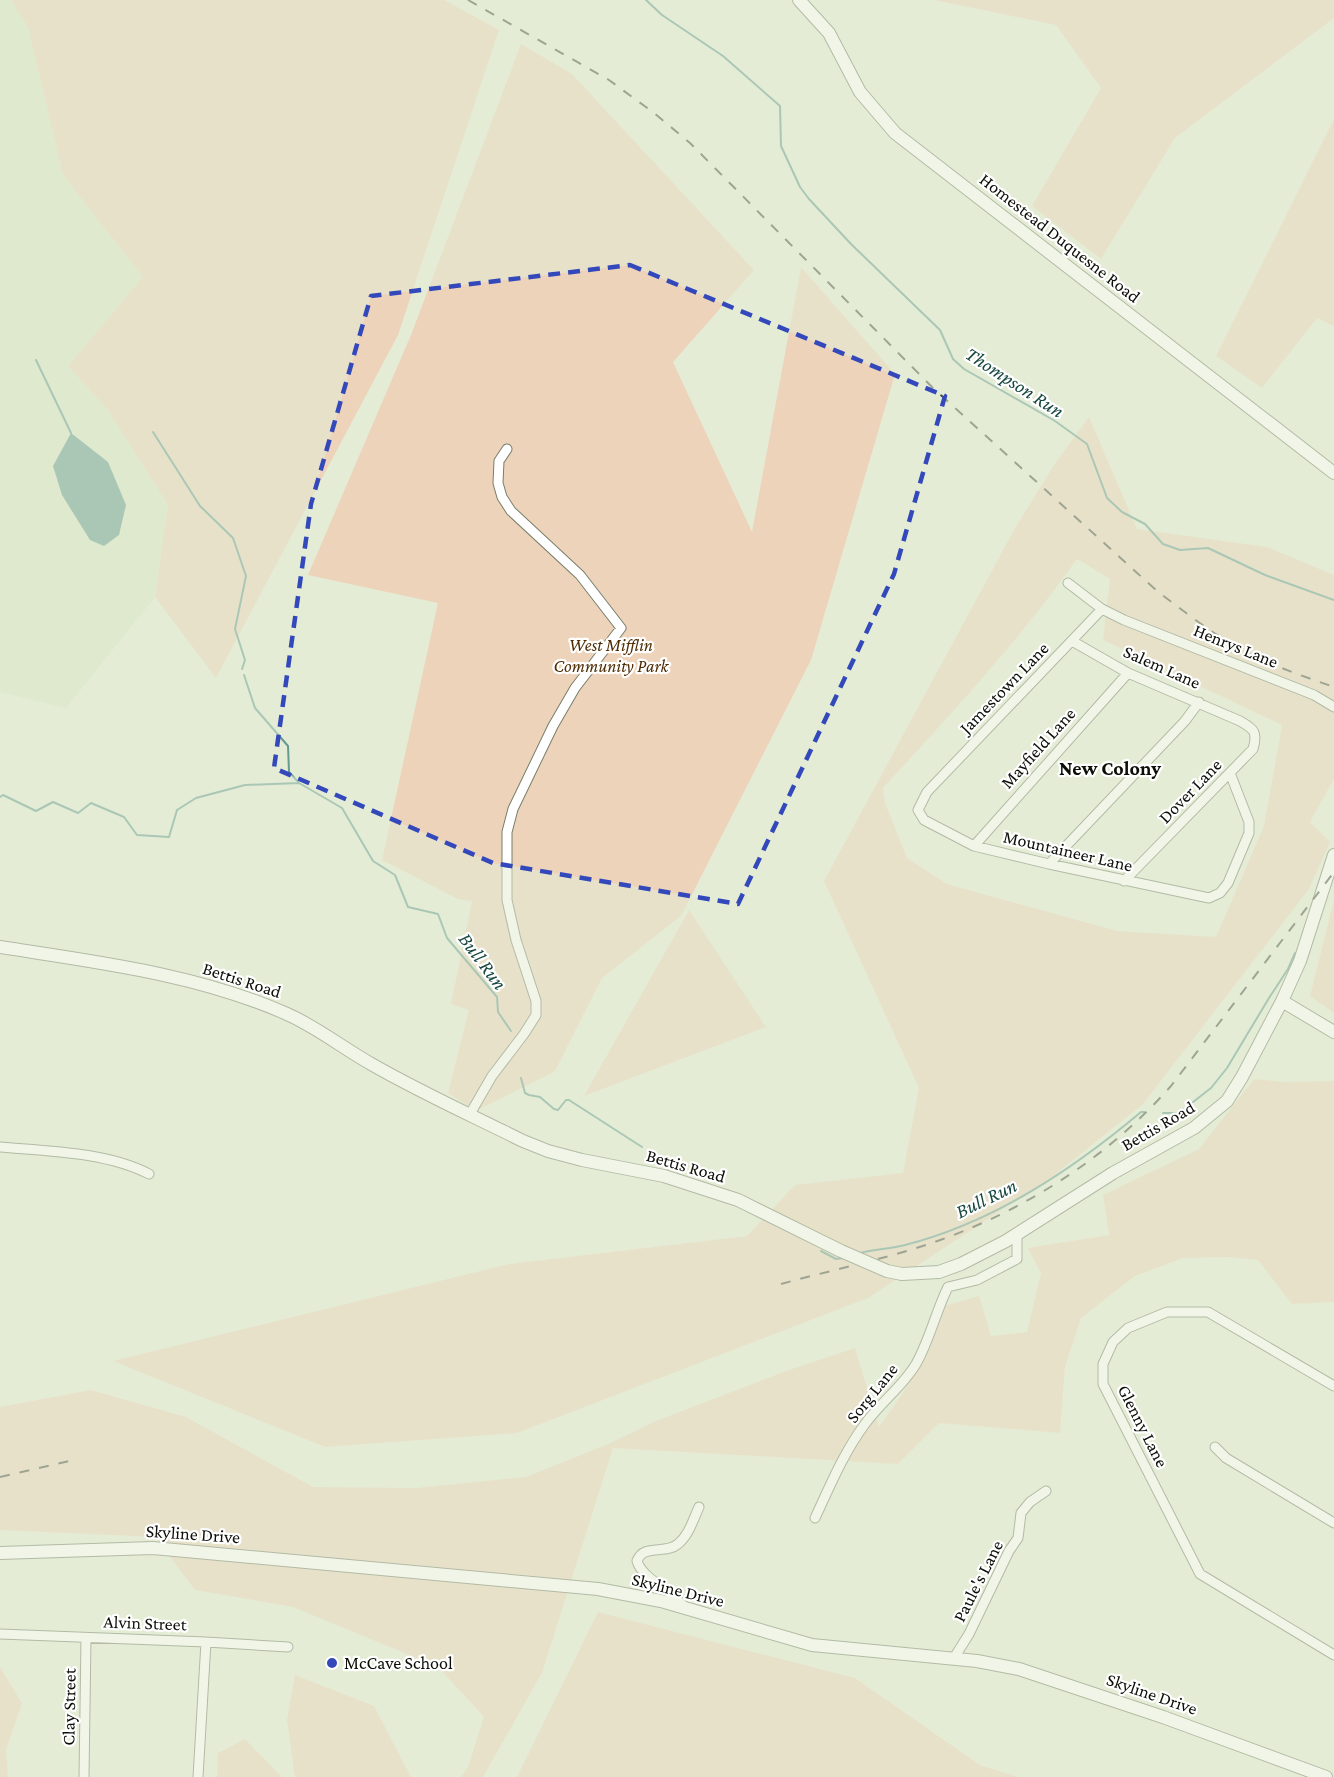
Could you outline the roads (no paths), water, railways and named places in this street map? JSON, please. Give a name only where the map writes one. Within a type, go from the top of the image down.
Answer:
[{"type":"street","name":"Homestead Duquesne Road","points":[[799,0],[829,33],[860,92],[894,133],[1334,473]]},
{"type":"street","points":[[470,1114],[492,1076],[536,1015],[536,1001],[516,940],[507,900],[507,832],[513,809],[553,726],[575,688],[621,628],[580,575],[511,510],[502,497],[498,483],[499,461],[507,449]]},
{"type":"street","points":[[1068,583],[1102,609]]},
{"type":"street","name":"Henrys Lane","points":[[1102,609],[1124,620],[1314,694],[1334,707]]},
{"type":"street","name":"Jamestown Lane","points":[[918,810],[927,792],[1102,609]]},
{"type":"street","name":"Salem Lane","points":[[1072,641],[1128,673],[1240,721]]},
{"type":"street","name":"Mayfield Lane","points":[[974,846],[1128,673]]},
{"type":"street","points":[[1048,864],[1185,721],[1199,702]]},
{"type":"street","name":"Dover Lane","points":[[1124,881],[1253,748],[1256,738],[1252,728],[1240,721]]},
{"type":"street","name":"Mountaineer Lane","points":[[918,810],[924,820],[974,846],[1209,898],[1220,893],[1228,883],[1249,833],[1249,822],[1230,773]]},
{"type":"street","points":[[1334,855],[1300,961],[1282,1001],[1334,1032]]},
{"type":"street","name":"Bettis Road","points":[[0,947],[158,974],[258,1002],[289,1015],[373,1065],[548,1151],[664,1176],[738,1200],[841,1251],[887,1271],[902,1274],[939,1272],[961,1264],[1209,1118],[1227,1101],[1282,1001]]},
{"type":"street","points":[[0,1147],[58,1152],[112,1161],[136,1167],[149,1174]]},
{"type":"street","name":"Sorg Lane","points":[[815,1518],[838,1469],[865,1424],[905,1380],[916,1363],[948,1287],[977,1280],[1017,1259],[1017,1233]]},
{"type":"street","name":"Glenny Lane","points":[[1334,1386],[1208,1312],[1167,1312],[1128,1328],[1113,1342],[1102,1364],[1103,1384],[1200,1574],[1334,1654]]},
{"type":"street","points":[[1215,1447],[1226,1458],[1334,1522]]},
{"type":"street","name":"Paule's Lane","points":[[954,1658],[969,1634],[1009,1551],[1018,1538],[1021,1513],[1030,1502],[1046,1491]]},
{"type":"street","points":[[686,1609],[679,1598],[646,1574],[637,1561],[646,1550],[669,1550],[677,1545],[686,1535],[699,1507]]},
{"type":"street","name":"Skyline Drive","points":[[0,1553],[165,1549],[598,1589],[661,1601],[812,1646],[954,1658],[1019,1669],[1163,1717],[1326,1777]]},
{"type":"street","name":"Alvin Street","points":[[0,1635],[288,1647]]},
{"type":"street","name":"Clay Street","points":[[84,1777],[86,1638]]},
{"type":"street","points":[[198,1777],[206,1642]]},
{"type":"water","points":[[71,433],[108,462],[126,505],[119,535],[104,546],[90,540],[62,495],[53,466]]},
{"type":"waterway","name":"Thompson Run","points":[[646,0],[662,15],[723,56],[780,106],[781,146],[800,187],[809,199],[851,244],[940,330],[953,359],[964,369],[1055,421],[1087,444],[1107,498],[1122,512],[1145,524],[1163,544],[1180,550],[1208,548],[1265,575],[1334,600]]},
{"type":"waterway","points":[[36,360],[71,433]]},
{"type":"waterway","points":[[153,432],[200,506],[233,538],[246,576],[235,629],[245,660],[242,669]]},
{"type":"waterway","points":[[244,675],[255,708],[288,746],[289,772],[299,783]]},
{"type":"waterway","name":"Bull Run","points":[[0,797],[3,795],[36,811],[53,802],[78,813],[91,803],[124,817],[137,835],[169,837],[177,810],[196,798],[245,785],[299,783],[342,808],[373,861],[395,875],[408,907],[438,914],[447,938],[497,997],[498,1012],[511,1031]]},
{"type":"waterway","name":"Bull Run","points":[[1163,1113],[1179,1113],[1211,1088],[1227,1068],[1288,969],[1295,953]]},
{"type":"waterway","name":"Bull Run","points":[[521,1078],[525,1093],[540,1097],[558,1110],[566,1100],[569,1100],[642,1147]]},
{"type":"waterway","name":"Bull Run","points":[[860,1253],[899,1246],[938,1235],[1001,1208],[1059,1174],[1144,1112]]},
{"type":"waterway","name":"Bull Run","points":[[821,1251],[836,1259],[843,1258]]},
{"type":"railway","points":[[468,0],[609,80],[690,143],[933,388],[1157,591],[1212,632],[1248,653],[1334,687]]},
{"type":"railway","points":[[781,1284],[903,1252],[943,1239],[1037,1195],[1095,1157],[1147,1111],[1171,1086],[1334,872]]},
{"type":"railway","points":[[0,1477],[78,1459]]},
{"type":"place","name":"McCave School","points":[[332,1663]]},
{"type":"district","name":"New Colony","points":[[1110,768]]},
{"type":"park label","name":"West Mifflin Community Park","points":[[611,655]]}]
